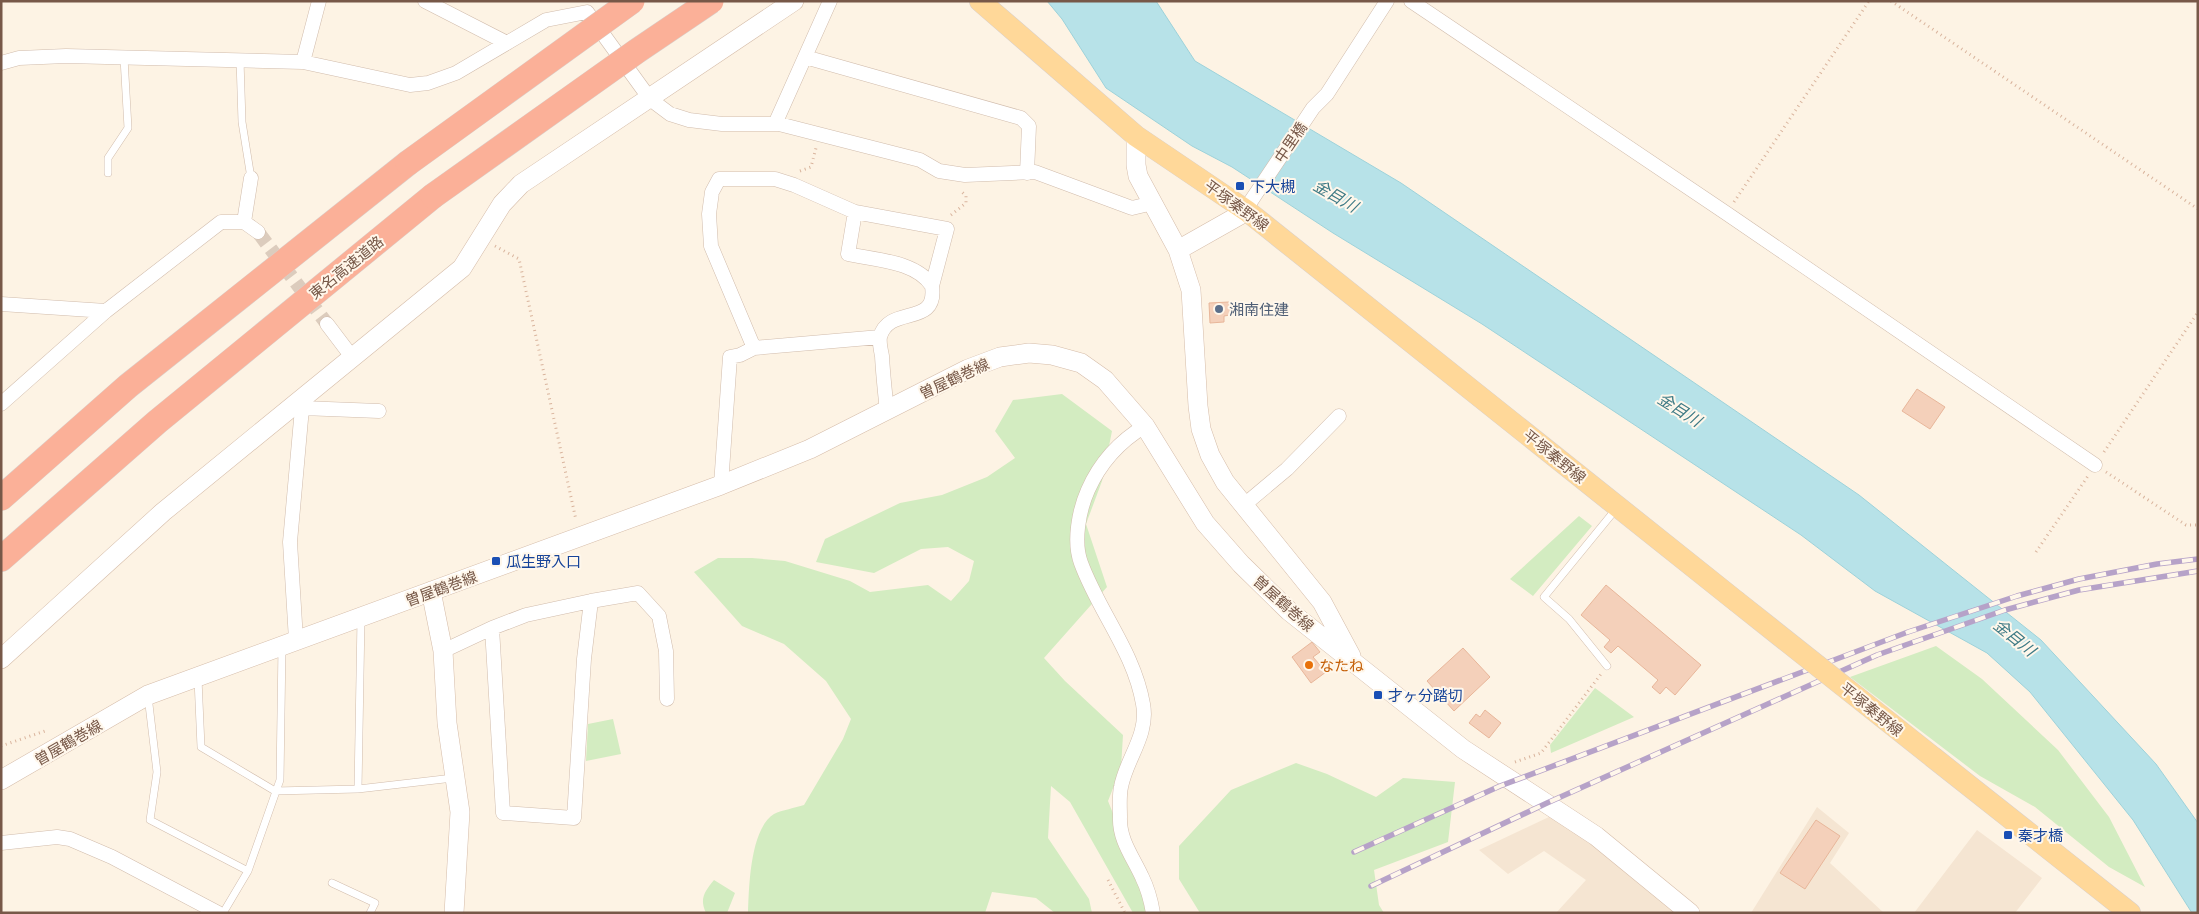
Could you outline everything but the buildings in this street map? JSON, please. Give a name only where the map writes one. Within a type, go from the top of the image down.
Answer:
[{"type":"highway","points":[[1,498],[128,386],[408,163],[632,1]]},
{"type":"highway","name":"東名高速道路","points":[[1,559],[157,422],[433,196],[637,51],[711,1]]},
{"type":"main road","points":[[1,659],[163,512],[302,402],[352,357],[462,268],[502,204],[521,184],[794,1]]},
{"type":"main road","name":"平塚秦野線","points":[[980,1],[1136,136],[1191,172],[1249,206],[1736,601],[2130,913]]},
{"type":"main road","name":"曽屋鶴巻線","points":[[1136,136],[1137,170],[1178,250],[1191,290],[1198,406],[1201,429],[1210,455],[1225,482],[1322,602],[1354,661]]},
{"type":"main road","points":[[1178,250],[1249,206]]},
{"type":"main road","name":"曽屋鶴巻線","points":[[1,780],[148,695],[721,485],[810,449],[968,369],[1000,358],[1029,353],[1052,355],[1081,363],[1105,380],[1145,426],[1205,523],[1241,564],[1289,612],[1354,661]]},
{"type":"main road","points":[[431,591],[443,651],[447,723],[460,812],[454,913]]},
{"type":"main road","points":[[1354,661],[1463,749],[1596,836],[1690,913]]},
{"type":"street","points":[[303,62],[320,1]]},
{"type":"street","points":[[424,1],[507,43]]},
{"type":"street","points":[[775,124],[830,1]]},
{"type":"street","name":"中里橋","points":[[1249,206],[1313,108],[1327,94],[1387,1]]},
{"type":"street","points":[[1411,1],[2095,465]]},
{"type":"street","points":[[1,63],[19,58],[47,57],[303,62],[410,85],[428,83],[456,73],[546,20],[586,12],[650,99],[670,114],[689,120],[722,124],[775,124],[820,133],[920,160],[939,171],[965,175],[1035,172],[1132,208],[1153,203]]},
{"type":"street","points":[[805,57],[1021,118],[1029,126],[1027,172]]},
{"type":"street","points":[[244,222],[250,178]]},
{"type":"street","points":[[754,348],[711,246],[709,214],[712,192],[719,179],[775,179],[794,185],[856,212],[948,229],[932,286],[933,296],[930,305],[924,312],[900,318],[888,324],[880,337],[887,411]]},
{"type":"street","points":[[856,212],[848,254],[900,265],[926,276],[932,286]]},
{"type":"street","points":[[1,404],[106,311],[221,222],[244,222],[258,232]]},
{"type":"street","points":[[1,304],[106,311]]},
{"type":"street","points":[[327,324],[352,357]]},
{"type":"street","points":[[721,485],[730,357],[740,355],[754,348],[880,337]]},
{"type":"street","points":[[289,643],[290,542],[302,402],[379,411]]},
{"type":"street","points":[[1244,505],[1287,469],[1339,416]]},
{"type":"street","points":[[1145,426],[1112,452],[1095,474],[1084,499],[1077,522],[1080,562],[1138,676],[1144,707],[1140,740],[1121,786],[1120,820],[1127,851],[1142,877],[1153,913]]},
{"type":"street","points":[[443,651],[492,628],[526,615],[638,593],[659,616],[666,651],[667,699]]},
{"type":"street","points":[[492,628],[503,813],[574,818],[584,659],[591,601]]},
{"type":"street","points":[[1,843],[57,837],[70,839],[112,857],[218,913]]},
{"type":"lane","points":[[108,173],[108,158],[128,128],[124,58]]},
{"type":"lane","points":[[240,60],[242,122],[250,178]]},
{"type":"lane","points":[[1607,666],[1569,620],[1544,598],[1618,506]]},
{"type":"lane","points":[[358,789],[361,617]]},
{"type":"lane","points":[[223,913],[248,871],[280,780],[289,643]]},
{"type":"lane","points":[[198,676],[201,747],[275,791],[358,789],[456,777]]},
{"type":"lane","points":[[148,695],[157,772],[150,820],[248,871]]},
{"type":"lane","points":[[332,882],[375,903],[370,913]]},
{"type":"path","points":[[1726,213],[1869,1]]},
{"type":"path","points":[[1891,1],[2198,209]]},
{"type":"path","points":[[775,179],[811,167],[820,133]]},
{"type":"path","points":[[951,173],[952,183],[966,196],[966,203],[951,215],[951,223]]},
{"type":"path","points":[[482,238],[519,259],[580,536]]},
{"type":"path","points":[[2036,552],[2198,312]]},
{"type":"path","points":[[2095,465],[2186,525],[2198,525]]},
{"type":"path","points":[[1508,764],[1541,753],[1607,666]]},
{"type":"path","points":[[1108,880],[1125,913]]},
{"type":"shaded area","points":[[1817,807],[1849,833],[1830,863],[1884,913],[1751,913]]},
{"type":"shaded area","points":[[1551,816],[1608,853],[1683,913],[1556,913],[1586,880],[1544,851],[1508,874],[1479,850]]},
{"type":"shaded area","points":[[1977,830],[2042,878],[2015,913],[1914,913]]},
{"type":"green space","points":[[1062,394],[1112,431],[1102,481],[1086,524],[1107,587],[1044,658],[1065,681],[1123,735],[1121,768],[1108,801],[1139,878],[1148,913],[1133,913],[1070,802],[1051,786],[1048,838],[1089,899],[1092,913],[1055,913],[1036,898],[992,892],[985,913],[748,913],[752,859],[760,832],[766,821],[774,814],[804,805],[843,739],[851,719],[826,681],[784,644],[742,626],[694,572],[718,558],[752,558],[785,561],[850,581],[870,592],[928,585],[951,601],[969,581],[974,561],[948,547],[921,549],[874,573],[816,562],[825,539],[900,503],[942,495],[987,477],[1015,458],[995,431],[1013,400]]},
{"type":"green space","points":[[1579,516],[1592,526],[1533,596],[1510,579]]},
{"type":"green space","points":[[1936,646],[1982,679],[2058,750],[2109,817],[2145,887],[2109,867],[2035,807],[1980,776],[1850,677]]},
{"type":"green space","points":[[1595,688],[1634,717],[1551,753],[1550,745]]},
{"type":"green space","points":[[613,719],[621,754],[586,761],[588,724]]},
{"type":"green space","points":[[1296,763],[1327,774],[1376,797],[1403,778],[1455,782],[1448,842],[1374,870],[1379,905],[1384,913],[1200,913],[1179,879],[1179,846],[1231,790]]},
{"type":"green space","points":[[714,880],[735,893],[727,913],[706,913],[704,908],[704,895]]},
{"type":"water","name":"金目川","points":[[1047,1],[1156,1],[1195,61],[1401,183],[1859,495],[2041,640],[2156,764],[2198,823],[2198,913],[2192,913],[2133,820],[2030,692],[1987,653],[1875,591],[1801,535],[1482,324],[1333,233],[1232,167],[1192,146],[1106,88],[1062,19]]},
{"type":"tunnel","points":[[258,232],[327,324]]},
{"type":"railway","points":[[1354,852],[1500,786],[1908,632],[2017,596],[2079,579],[2157,564],[2198,559]]},
{"type":"railway","points":[[1371,886],[1547,803],[1877,655],[2005,610],[2079,590],[2198,571]]},
{"type":"place","name":"下大槻","points":[[1240,186]]},
{"type":"place","name":"湘南住建","points":[[1219,309]]},
{"type":"place","name":"瓜生野入口","points":[[496,561]]},
{"type":"place","name":"なたね","points":[[1309,665]]},
{"type":"place","name":"才ヶ分踏切","points":[[1378,695]]},
{"type":"place","name":"秦才橋","points":[[2008,835]]}]
